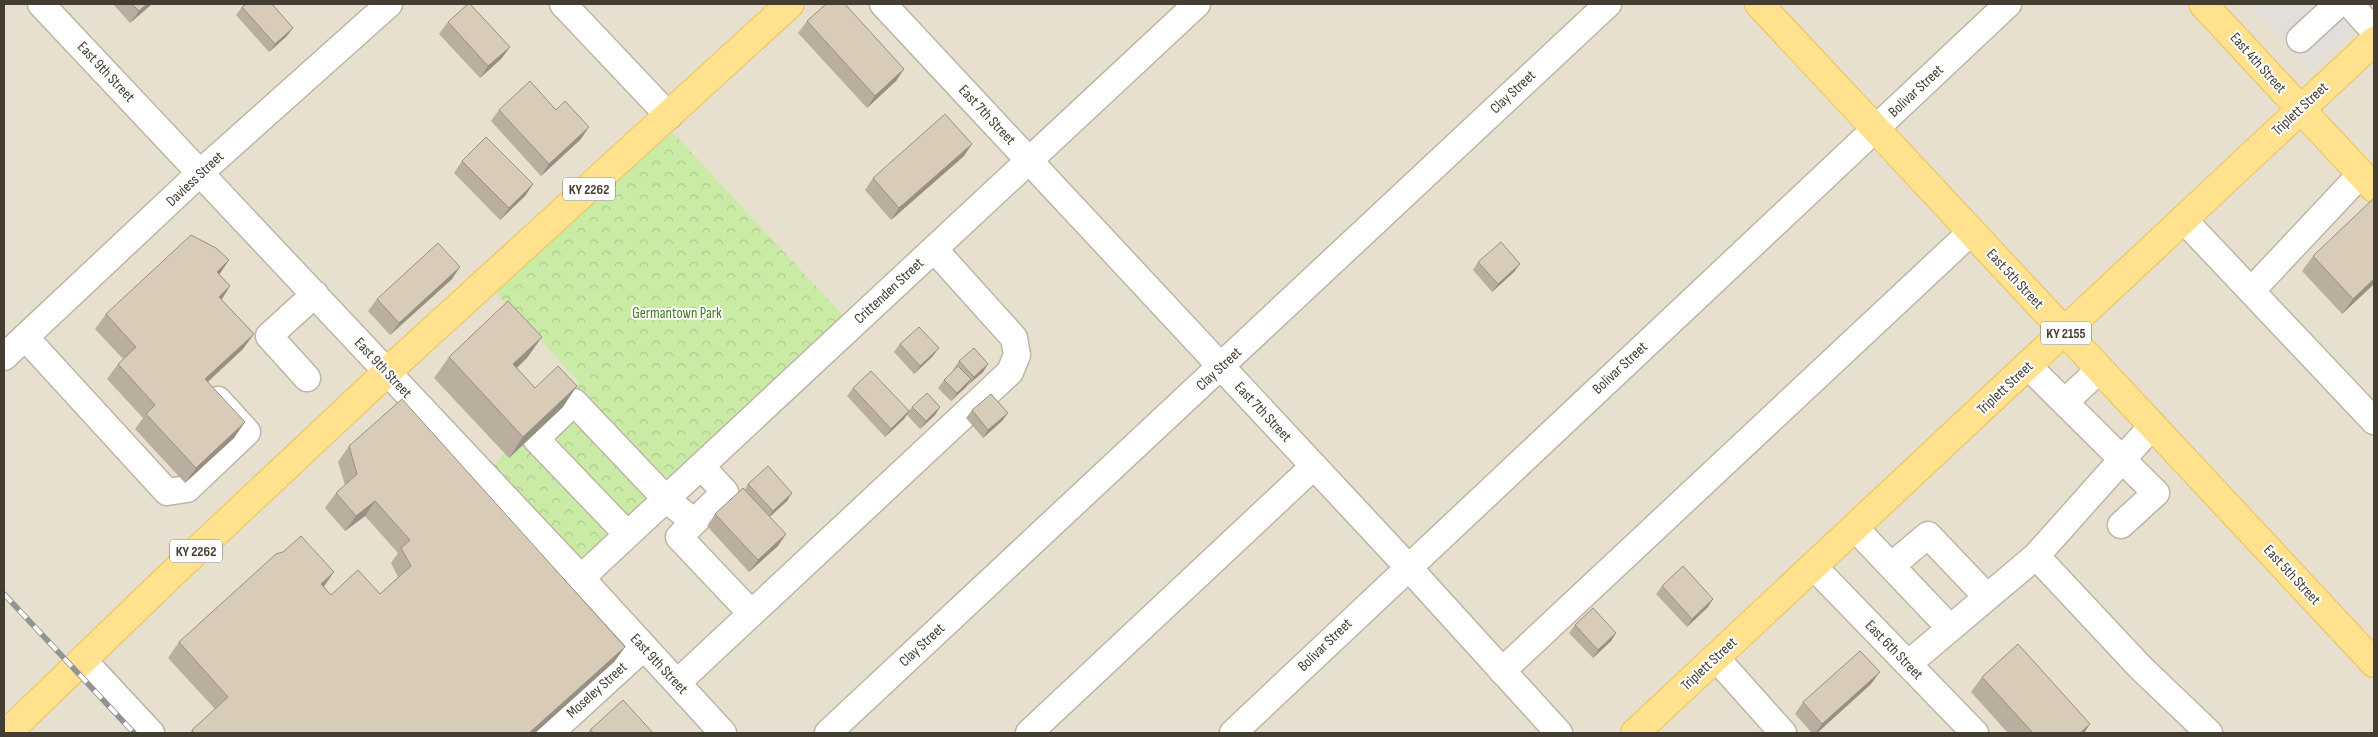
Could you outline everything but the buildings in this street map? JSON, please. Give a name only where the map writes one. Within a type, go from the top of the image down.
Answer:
[{"type":"main road","name":"KY 2262","points":[[7,733],[387,372],[790,4]]},
{"type":"main road","name":"East 5th Street","points":[[1759,4],[2374,663]]},
{"type":"main road","name":"East 4th Street","points":[[2203,4],[2368,181]]},
{"type":"main road","name":"Triplett Street","points":[[1635,733],[2374,41]]},
{"type":"street","name":"East 9th Street","points":[[41,4],[581,578],[723,733]]},
{"type":"street","name":"Daviess Street","points":[[4,357],[201,172],[389,4]]},
{"type":"street","points":[[563,4],[669,116]]},
{"type":"street","name":"East 7th Street","points":[[883,4],[1408,567],[1559,733]]},
{"type":"street","name":"Clay Street","points":[[828,733],[1608,4]]},
{"type":"street","name":"Bolivar Street","points":[[1232,733],[2008,4]]},
{"type":"street","points":[[2300,39],[2338,4]]},
{"type":"street","points":[[2350,4],[2374,31]]},
{"type":"street","name":"Crittenden Street","points":[[581,578],[1194,5]]},
{"type":"street","points":[[2252,290],[2368,181]]},
{"type":"street","points":[[2184,219],[2374,422]]},
{"type":"street","points":[[1502,671],[1972,232]]},
{"type":"street","points":[[677,683],[1010,372],[1017,355],[1014,338],[934,250]]},
{"type":"street","points":[[307,378],[269,336],[314,294]]},
{"type":"street","points":[[25,337],[166,492],[187,489],[247,432],[213,393]]},
{"type":"street","points":[[2028,366],[2156,493],[2121,524]]},
{"type":"street","points":[[2065,402],[2100,369]]},
{"type":"street","points":[[627,534],[536,439],[566,393],[666,499],[694,522]]},
{"type":"street","points":[[1908,664],[2036,556],[2152,426]]},
{"type":"street","points":[[701,466],[725,492],[679,537],[751,613]]},
{"type":"street","points":[[1029,733],[1314,466]]},
{"type":"street","points":[[1855,528],[1950,628]]},
{"type":"street","points":[[1891,566],[1928,535],[1987,597]]},
{"type":"street","points":[[2036,556],[2140,668],[2209,733]]},
{"type":"street","name":"East 6th Street","points":[[1813,566],[1975,733]]},
{"type":"street","name":"Moseley Street","points":[[558,731],[644,647]]},
{"type":"street","points":[[1716,658],[1783,733]]},
{"type":"street","points":[[83,660],[150,733]]},
{"type":"shaded area","points":[[4,4],[2374,4],[2374,733],[4,733]]},
{"type":"shaded area","points":[[2249,4],[2374,4],[2374,13],[2312,71]]},
{"type":"green space","name":"Germantown Park","points":[[663,122],[852,325],[581,578],[483,475],[580,383],[487,283]]},
{"type":"railway","points":[[4,594],[134,733]]}]
